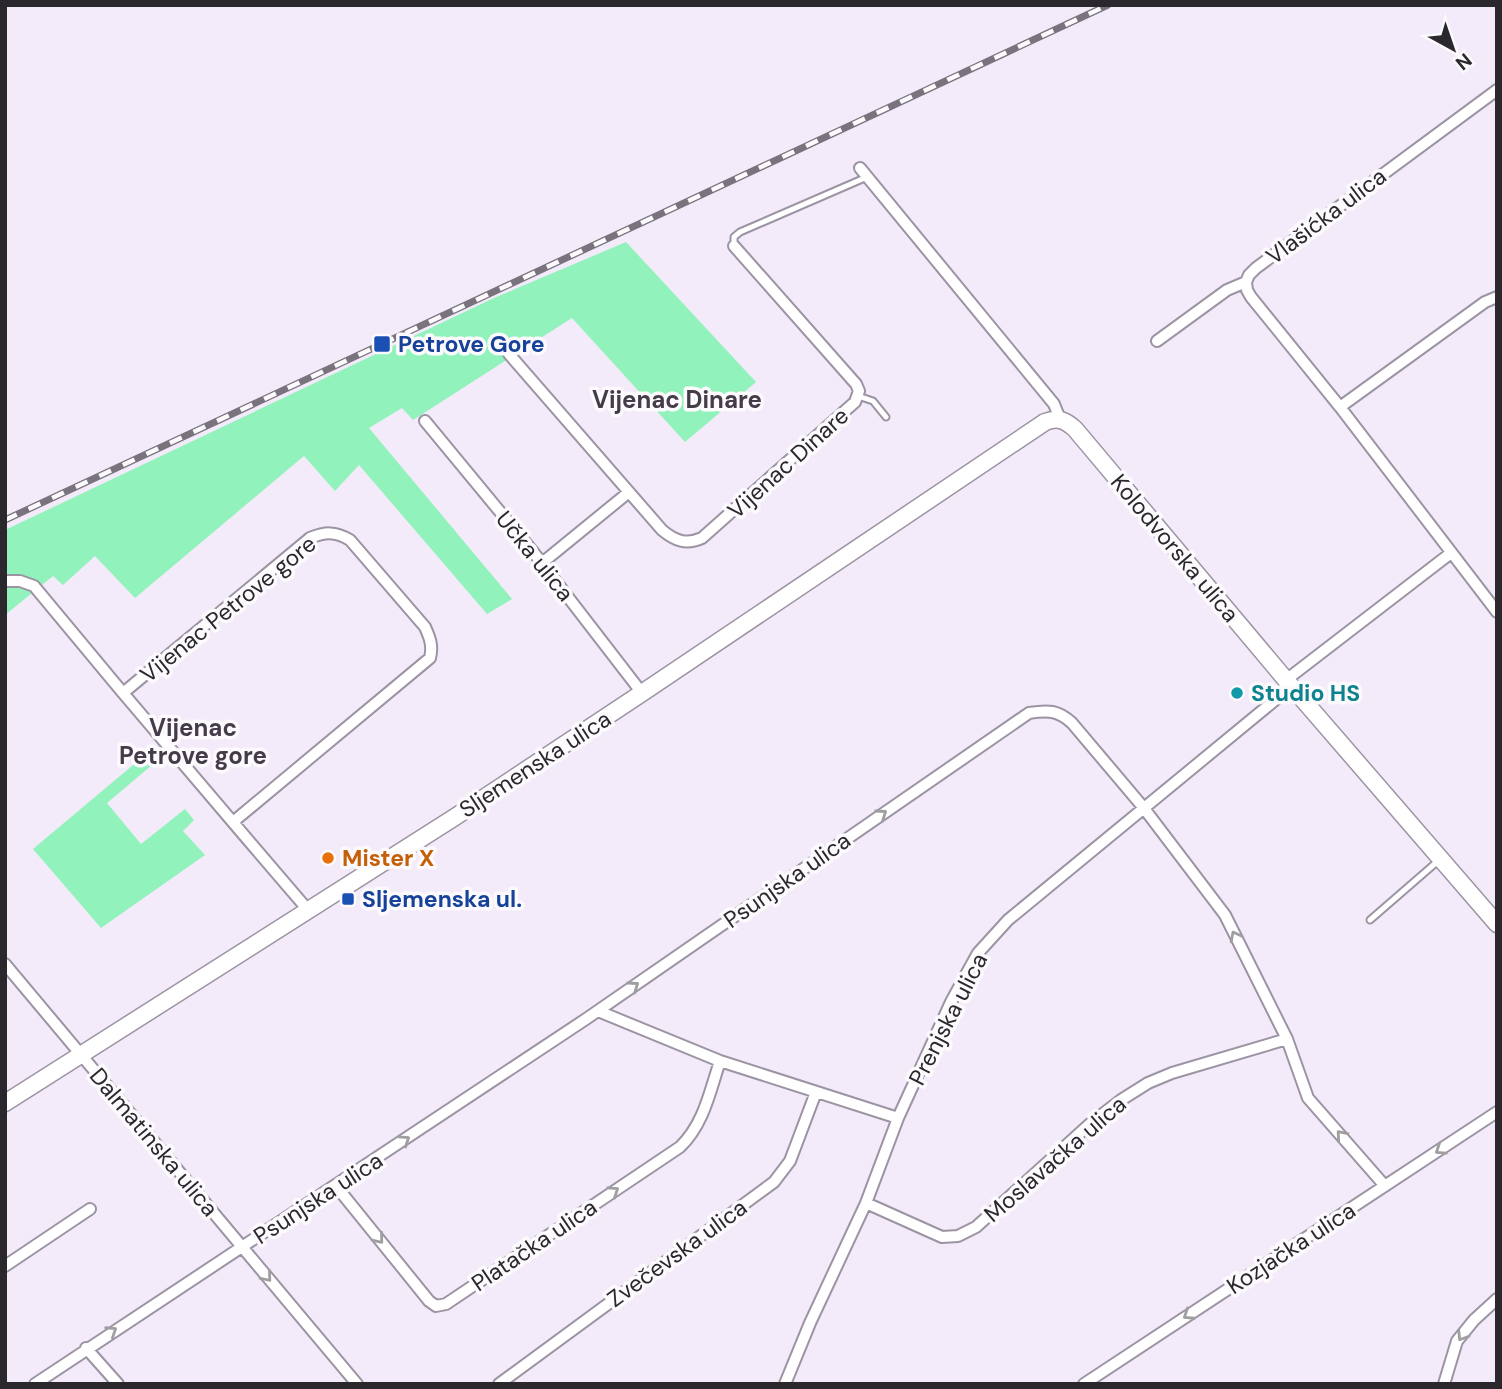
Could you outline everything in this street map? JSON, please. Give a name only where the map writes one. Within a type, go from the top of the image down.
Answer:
[{"type":"street","name":"Vlašićka ulica","points":[[1157,341],[1227,290],[1246,282],[1256,268],[1497,90]]},
{"type":"street","name":"Kolodvorska ulica","points":[[863,173],[1054,404],[1060,419],[1075,429],[1289,684],[1497,924]]},
{"type":"street","name":"Vijenac Dinare","points":[[509,354],[671,538],[680,542],[692,542],[702,538],[845,411],[858,396],[856,384],[734,246]]},
{"type":"street","points":[[1246,282],[1251,297],[1340,407],[1497,612]]},
{"type":"street","points":[[1340,407],[1485,302],[1497,297]]},
{"type":"street","name":"Sljemenska ulica","points":[[5,1103],[642,693],[1045,422],[1060,419]]},
{"type":"street","name":"Učka ulica","points":[[425,421],[542,563],[642,693]]},
{"type":"street","points":[[542,563],[629,492]]},
{"type":"street","name":"Vijenac Petrove gore","points":[[123,693],[310,538],[323,533],[332,532],[350,540],[425,627],[432,649],[430,657],[233,822]]},
{"type":"street","name":"Prenjska ulica","points":[[785,1384],[866,1203],[898,1118],[951,1002],[978,953],[1008,920],[1289,684],[1451,553]]},
{"type":"street","name":"Vijenac Petrove gore","points":[[5,581],[20,581],[34,586],[308,910]]},
{"type":"street","name":"Psunjska ulica","points":[[35,1384],[598,1011],[1029,713],[1049,710],[1062,714],[1072,723],[1143,807],[1225,915],[1287,1039],[1308,1098],[1385,1186]]},
{"type":"street","name":"Dalmatinska ulica","points":[[5,964],[357,1384]]},
{"type":"street","points":[[598,1011],[720,1060],[898,1118]]},
{"type":"street","name":"Moslavačka ulica","points":[[866,1203],[942,1237],[958,1236],[976,1227],[1091,1123],[1139,1089],[1172,1073],[1287,1039]]},
{"type":"street","name":"Platačka ulica","points":[[336,1186],[429,1301],[436,1306],[446,1304],[680,1147],[692,1136],[701,1119],[720,1060]]},
{"type":"street","name":"Zvečevska ulica","points":[[499,1384],[774,1182],[790,1161],[816,1092]]},
{"type":"street","name":"Kozjačka ulica","points":[[1084,1384],[1497,1112]]},
{"type":"street","points":[[5,1266],[90,1209]]},
{"type":"street","points":[[1444,1384],[1457,1341],[1474,1320],[1497,1299]]},
{"type":"street","points":[[86,1348],[118,1384]]},
{"type":"lane","points":[[734,246],[734,237],[740,232],[863,173]]},
{"type":"lane","points":[[858,396],[873,401],[886,416]]},
{"type":"lane","points":[[1370,920],[1440,859]]},
{"type":"green space","points":[[626,242],[756,382],[685,442],[572,318],[413,420],[402,408],[369,428],[512,599],[487,614],[359,465],[335,491],[304,456],[135,598],[95,556],[63,585],[53,576],[5,615],[5,530],[494,298]]},
{"type":"green space","points":[[145,755],[152,765],[107,803],[141,844],[185,809],[194,820],[183,831],[205,855],[101,928],[33,849]]},
{"type":"railway","points":[[5,520],[1108,5]]},
{"type":"place","name":"Petrove Gore","points":[[382,344]]},
{"type":"place","name":"Studio HS","points":[[1237,693]]},
{"type":"place","name":"Mister X","points":[[328,858]]},
{"type":"place","name":"Sljemenska ul.","points":[[348,899]]},
{"type":"district","name":"Vijenac Dinare","points":[[677,400]]},
{"type":"district","name":"Vijenac Petrove gore","points":[[193,742]]}]
